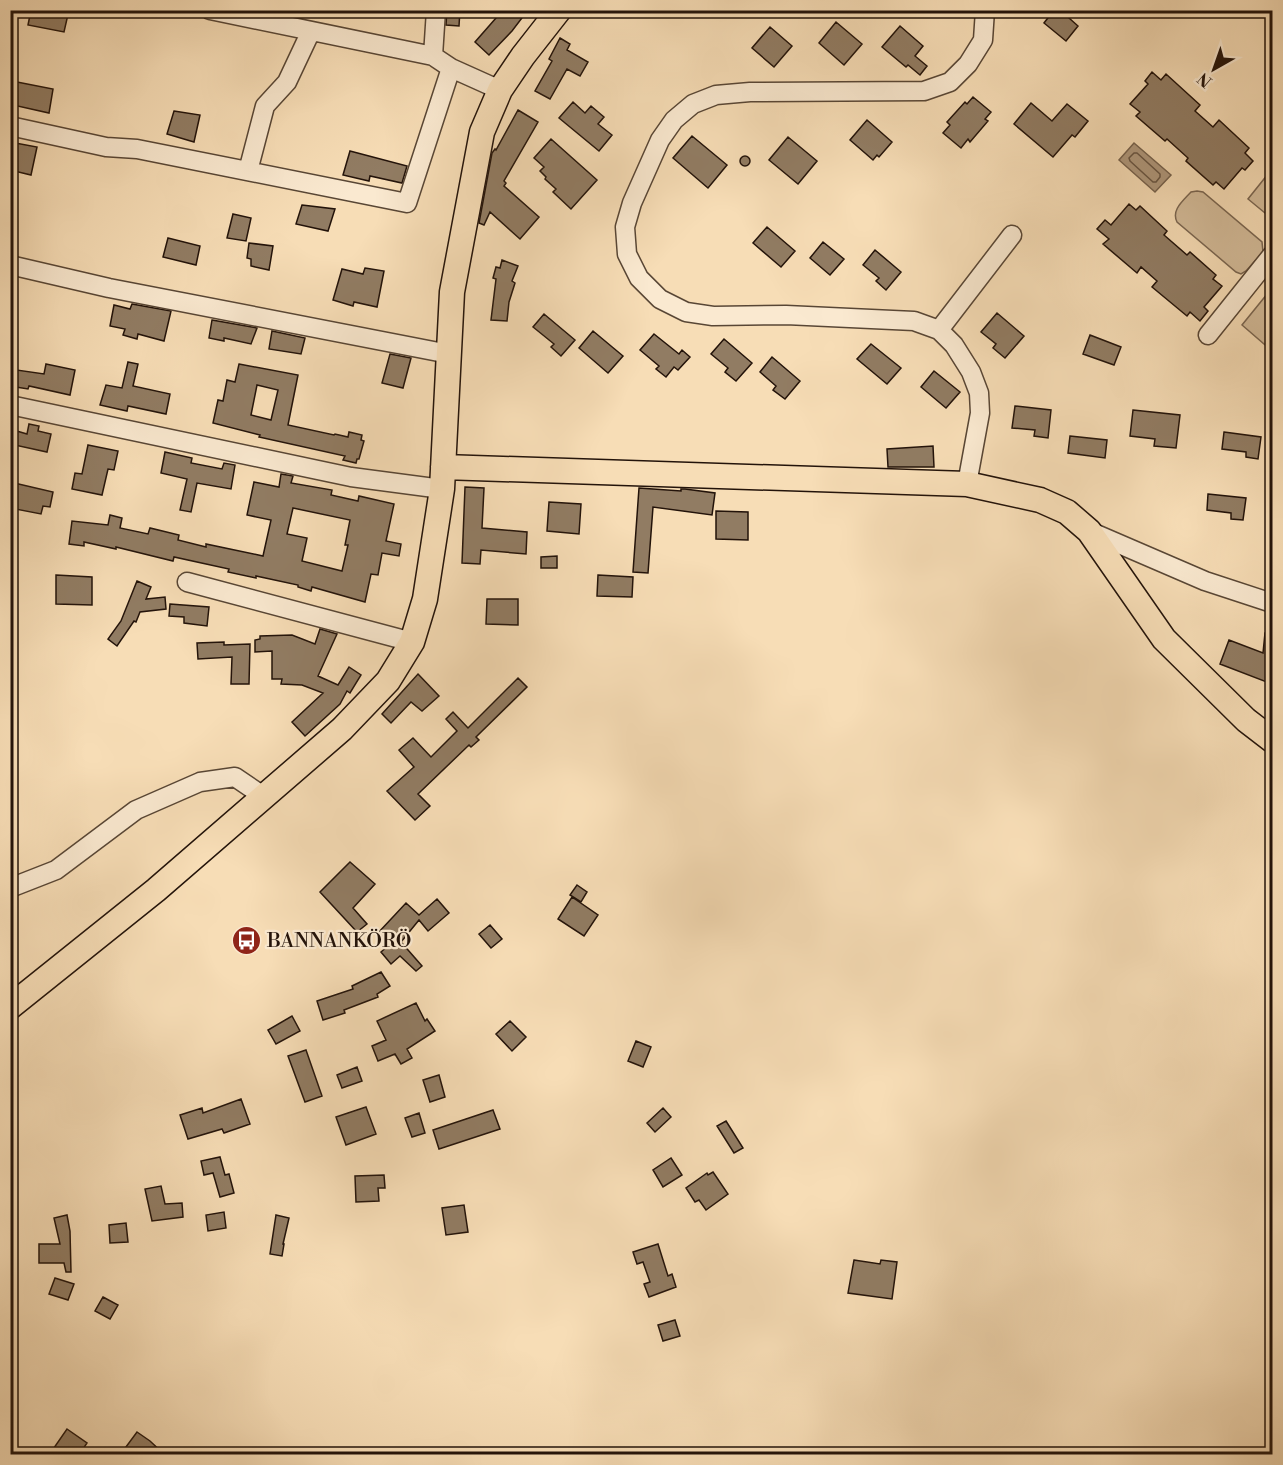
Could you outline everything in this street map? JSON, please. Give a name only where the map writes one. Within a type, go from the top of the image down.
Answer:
[{"type":"main road","points":[[10,1007],[156,890],[342,729],[388,681],[412,642],[425,599],[442,478],[452,292],[482,132],[500,90],[522,56],[559,10]]},
{"type":"main road","points":[[442,478],[967,484],[1040,500],[1067,512],[1089,531],[1164,639],[1246,720],[1272,740]]},
{"type":"street","points":[[210,10],[433,56],[451,68],[500,90]]},
{"type":"street","points":[[433,56],[436,10]]},
{"type":"street","points":[[967,484],[980,413],[979,393],[971,372],[954,345],[939,330],[914,321],[786,315],[713,316],[686,312],[660,299],[639,278],[627,254],[625,227],[632,203],[660,140],[674,120],[693,104],[716,96],[750,92],[924,91],[950,82],[968,64],[983,40],[985,10]]},
{"type":"street","points":[[248,171],[265,106],[287,82],[311,31]]},
{"type":"street","points":[[10,126],[106,147],[137,149],[406,203],[451,68]]},
{"type":"street","points":[[939,330],[1012,235]]},
{"type":"street","points":[[1208,334],[1272,255]]},
{"type":"street","points":[[10,265],[120,290],[449,354]]},
{"type":"street","points":[[10,405],[351,477],[442,478]]},
{"type":"street","points":[[1089,531],[1205,581],[1272,603]]},
{"type":"street","points":[[187,582],[412,642]]},
{"type":"street","points":[[10,888],[56,870],[136,810],[200,782],[235,777],[263,796]]},
{"type":"shaded area","points":[[1272,169],[1272,204],[1265,213],[1248,199]]},
{"type":"shaded area","points":[[1191,192],[1203,192],[1262,242],[1263,252],[1241,274],[1177,222],[1176,214],[1179,206]]},
{"type":"shaded area","points":[[1272,288],[1272,348],[1271,350],[1242,325]]},
{"type":"water","points":[[1134,143],[1171,175],[1155,192],[1119,160]]},
{"type":"building","points":[[31,10],[69,10],[64,32],[28,25]]},
{"type":"building","points":[[447,10],[460,10],[459,26],[446,25]]},
{"type":"building","points":[[503,10],[528,10],[489,55],[475,42]]},
{"type":"building","points":[[1054,10],[1060,10],[1078,26],[1066,41],[1044,23]]},
{"type":"building","points":[[836,22],[862,44],[844,65],[819,43]]},
{"type":"building","points":[[900,26],[923,46],[915,56],[927,66],[920,75],[908,65],[906,67],[882,47]]},
{"type":"building","points":[[770,27],[792,46],[774,67],[752,48]]},
{"type":"building","points":[[560,38],[570,44],[567,50],[588,62],[580,76],[567,69],[550,99],[535,91],[552,61],[549,59]]},
{"type":"building","points":[[1152,72],[1161,80],[1166,74],[1200,105],[1195,111],[1213,127],[1219,120],[1249,148],[1245,153],[1253,161],[1245,170],[1242,168],[1224,189],[1216,182],[1213,185],[1186,161],[1188,158],[1167,139],[1165,141],[1136,116],[1140,112],[1130,104],[1148,84],[1145,81]]},
{"type":"building","points":[[17,82],[53,89],[49,113],[13,105]]},
{"type":"building","points":[[973,97],[991,112],[985,119],[988,121],[970,142],[968,139],[961,148],[943,133],[950,125],[947,122],[965,102],[967,104]]},
{"type":"building","points":[[573,102],[585,113],[591,106],[604,117],[598,124],[612,135],[599,151],[559,118]]},
{"type":"building","points":[[1031,103],[1052,121],[1067,104],[1088,121],[1075,137],[1072,135],[1053,157],[1014,124]]},
{"type":"building","points":[[518,110],[538,122],[504,181],[506,183],[504,186],[539,217],[520,239],[490,212],[484,225],[479,223],[492,153],[496,150]]},
{"type":"building","points":[[174,111],[200,115],[194,142],[167,134]]},
{"type":"building","points":[[867,120],[892,142],[879,157],[877,155],[873,160],[850,140]]},
{"type":"building","points":[[692,136],[727,165],[708,188],[673,158]]},
{"type":"building","points":[[788,137],[817,161],[798,184],[769,160]]},
{"type":"building","points":[[551,139],[597,180],[571,209],[553,192],[556,189],[540,171],[544,167],[534,158]]},
{"type":"building","points":[[10,142],[37,147],[31,175],[10,170]]},
{"type":"building","points":[[350,151],[407,166],[402,183],[370,176],[369,181],[343,175]]},
{"type":"building","points":[[745,156],[749,157],[749,165],[745,166],[741,165],[740,161],[741,157]]},
{"type":"building","points":[[1129,204],[1136,210],[1140,206],[1167,231],[1164,235],[1187,255],[1190,252],[1216,275],[1213,279],[1222,286],[1204,307],[1208,311],[1200,321],[1190,312],[1187,316],[1152,287],[1157,281],[1141,267],[1137,273],[1103,244],[1109,239],[1097,229],[1105,220],[1111,225]]},
{"type":"building","points":[[302,205],[335,209],[328,231],[296,224]]},
{"type":"building","points":[[233,214],[251,218],[246,241],[227,238]]},
{"type":"building","points":[[767,227],[795,251],[781,267],[753,243]]},
{"type":"building","points":[[168,238],[200,246],[196,265],[163,257]]},
{"type":"building","points":[[823,242],[844,259],[830,275],[810,258]]},
{"type":"building","points":[[249,243],[273,246],[269,270],[251,266],[251,259],[247,258]]},
{"type":"building","points":[[875,250],[901,272],[886,290],[876,281],[879,278],[863,265]]},
{"type":"building","points":[[502,260],[518,266],[512,281],[515,283],[509,302],[507,321],[491,320],[496,279],[493,278],[496,267],[500,268]]},
{"type":"building","points":[[365,268],[384,271],[377,307],[354,302],[353,306],[333,300],[342,269],[363,274]]},
{"type":"building","points":[[132,304],[171,311],[164,341],[138,334],[137,339],[123,335],[125,329],[110,326],[114,305],[130,309]]},
{"type":"building","points":[[997,313],[1024,336],[1005,358],[993,348],[996,344],[981,332]]},
{"type":"building","points":[[544,314],[575,340],[561,356],[551,347],[554,344],[533,327]]},
{"type":"building","points":[[212,320],[257,328],[251,344],[224,338],[224,341],[209,338]]},
{"type":"building","points":[[272,331],[305,338],[301,354],[269,349]]},
{"type":"building","points":[[593,331],[623,356],[608,373],[579,348]]},
{"type":"building","points":[[654,334],[679,354],[682,350],[690,357],[678,370],[674,367],[666,377],[656,369],[659,366],[640,350]]},
{"type":"building","points":[[1090,335],[1121,347],[1114,365],[1083,354]]},
{"type":"building","points":[[724,339],[752,363],[736,381],[725,372],[728,368],[711,354]]},
{"type":"building","points":[[871,344],[901,368],[887,384],[857,359]]},
{"type":"building","points":[[390,354],[411,358],[403,388],[382,383]]},
{"type":"building","points":[[772,357],[800,381],[785,399],[773,390],[776,386],[760,372]]},
{"type":"building","points":[[128,362],[138,364],[133,386],[170,394],[166,414],[128,406],[127,411],[100,405],[106,385],[122,388]]},
{"type":"building","points":[[46,364],[75,370],[70,395],[29,386],[28,389],[10,386],[10,369],[44,374]]},
{"type":"building","points":[[239,364],[298,375],[288,425],[348,437],[349,432],[362,435],[361,440],[364,441],[359,459],[356,463],[343,460],[345,456],[259,437],[260,435],[213,423],[218,400],[223,401],[227,380],[235,382]],"holes":[[[257,385],[278,390],[271,420],[251,415]]]},
{"type":"building","points":[[934,371],[960,392],[946,408],[921,387]]},
{"type":"building","points":[[1015,406],[1051,410],[1048,438],[1034,436],[1035,430],[1012,428]]},
{"type":"building","points":[[1133,410],[1180,415],[1176,448],[1154,446],[1155,439],[1130,436]]},
{"type":"building","points":[[29,424],[39,426],[38,431],[51,434],[47,452],[10,444],[10,429],[27,434]]},
{"type":"building","points":[[1224,432],[1261,437],[1258,459],[1246,457],[1246,452],[1222,449]]},
{"type":"building","points":[[1070,436],[1107,440],[1105,458],[1068,453]]},
{"type":"building","points":[[88,445],[118,451],[114,470],[108,469],[102,495],[72,489],[75,473],[82,474]]},
{"type":"building","points":[[933,446],[934,467],[888,467],[887,449]]},
{"type":"building","points":[[165,452],[192,458],[191,463],[222,469],[224,463],[235,465],[231,489],[197,483],[191,512],[180,510],[187,479],[161,473]]},
{"type":"building","points":[[281,474],[293,476],[291,483],[332,490],[331,495],[358,501],[359,496],[394,504],[386,541],[401,544],[399,556],[382,553],[378,575],[371,574],[365,602],[312,587],[311,591],[298,587],[298,585],[228,572],[229,569],[174,557],[173,561],[116,547],[116,549],[84,542],[84,546],[69,544],[72,521],[108,525],[110,515],[122,518],[120,528],[148,534],[150,528],[179,535],[178,540],[206,547],[206,544],[263,556],[271,520],[247,515],[254,482],[279,487]],"holes":[[[293,508],[350,520],[345,545],[348,545],[342,571],[302,561],[307,538],[287,534]]]},
{"type":"building","points":[[10,482],[53,492],[50,507],[43,506],[41,514],[10,508]]},
{"type":"building","points":[[465,487],[484,488],[482,528],[527,532],[526,554],[481,550],[480,564],[462,563]]},
{"type":"building","points":[[639,488],[681,491],[685,489],[715,493],[712,515],[653,507],[648,573],[633,572]]},
{"type":"building","points":[[1208,494],[1246,498],[1243,520],[1231,519],[1231,513],[1207,510]]},
{"type":"building","points":[[549,502],[581,504],[579,534],[547,531]]},
{"type":"building","points":[[716,511],[748,512],[748,540],[716,539]]},
{"type":"building","points":[[557,556],[557,568],[541,568],[541,557]]},
{"type":"building","points":[[56,575],[92,577],[92,605],[56,604]]},
{"type":"building","points":[[598,575],[633,577],[632,597],[597,596]]},
{"type":"building","points":[[137,581],[151,587],[146,599],[165,597],[166,609],[140,612],[136,622],[134,621],[117,646],[108,639],[121,621]]},
{"type":"building","points":[[487,599],[518,599],[518,625],[486,624]]},
{"type":"building","points":[[170,604],[209,607],[207,626],[184,623],[184,617],[169,616]]},
{"type":"building","points":[[320,629],[337,634],[318,676],[338,685],[349,667],[361,675],[350,693],[347,691],[340,704],[305,736],[292,722],[323,693],[302,685],[281,684],[282,679],[272,679],[272,651],[255,652],[255,640],[260,639],[260,636],[292,635],[315,644]]},
{"type":"building","points":[[1265,633],[1272,634],[1272,684],[1220,664],[1229,640],[1263,653]]},
{"type":"building","points":[[224,642],[224,645],[250,644],[249,684],[231,684],[232,657],[198,659],[197,643]]},
{"type":"building","points":[[418,674],[439,696],[422,711],[411,702],[391,723],[382,714]]},
{"type":"building","points":[[518,678],[527,687],[476,737],[479,740],[471,747],[469,745],[418,794],[430,806],[415,820],[387,791],[414,767],[399,750],[413,738],[431,757],[457,731],[446,719],[453,712],[468,728]]},
{"type":"building","points":[[350,862],[375,884],[353,908],[367,924],[357,932],[320,892]]},
{"type":"building","points":[[577,885],[587,892],[581,902],[570,895]]},
{"type":"building","points":[[572,897],[598,915],[584,936],[558,919]]},
{"type":"building","points":[[437,899],[449,913],[428,931],[419,920],[401,942],[422,966],[416,971],[400,956],[391,964],[381,952],[390,944],[378,933],[406,903],[419,915]]},
{"type":"building","points":[[490,925],[502,939],[491,948],[479,934]]},
{"type":"building","points":[[381,972],[390,986],[377,994],[378,997],[344,1010],[345,1013],[323,1020],[317,1001],[353,989],[352,986]]},
{"type":"building","points":[[416,1003],[425,1021],[427,1019],[435,1031],[407,1049],[412,1058],[401,1064],[395,1054],[378,1061],[372,1046],[386,1040],[377,1021]]},
{"type":"building","points":[[292,1016],[300,1031],[276,1044],[268,1030]]},
{"type":"building","points":[[510,1021],[526,1037],[512,1051],[496,1034]]},
{"type":"building","points":[[636,1041],[651,1047],[643,1067],[628,1061]]},
{"type":"building","points":[[306,1050],[322,1096],[305,1102],[288,1056]]},
{"type":"building","points":[[357,1067],[362,1081],[342,1088],[337,1075]]},
{"type":"building","points":[[439,1075],[445,1097],[430,1102],[423,1080]]},
{"type":"building","points":[[241,1099],[250,1124],[224,1133],[222,1129],[188,1139],[180,1115],[202,1108],[203,1113]]},
{"type":"building","points":[[366,1107],[376,1134],[346,1145],[336,1117]]},
{"type":"building","points":[[663,1108],[671,1117],[655,1132],[647,1123]]},
{"type":"building","points":[[493,1110],[500,1129],[439,1149],[433,1130]]},
{"type":"building","points":[[419,1113],[425,1133],[412,1137],[405,1118]]},
{"type":"building","points":[[726,1121],[743,1148],[734,1153],[717,1126]]},
{"type":"building","points":[[220,1157],[225,1175],[229,1174],[234,1193],[220,1197],[213,1173],[204,1175],[201,1161]]},
{"type":"building","points":[[671,1158],[682,1175],[663,1187],[653,1170]]},
{"type":"building","points":[[713,1172],[728,1194],[706,1210],[699,1200],[695,1202],[686,1188],[707,1173],[708,1175]]},
{"type":"building","points":[[384,1175],[385,1188],[378,1188],[379,1201],[356,1202],[355,1176]]},
{"type":"building","points":[[161,1186],[165,1204],[182,1203],[183,1217],[152,1221],[145,1189]]},
{"type":"building","points":[[464,1205],[468,1232],[446,1235],[442,1208]]},
{"type":"building","points":[[224,1212],[226,1228],[208,1231],[206,1215]]},
{"type":"building","points":[[67,1215],[70,1231],[71,1272],[66,1272],[64,1263],[39,1263],[39,1244],[60,1244],[54,1218]]},
{"type":"building","points":[[276,1215],[289,1218],[282,1256],[270,1254]]},
{"type":"building","points":[[126,1223],[128,1242],[110,1243],[109,1225]]},
{"type":"building","points":[[658,1244],[668,1276],[672,1274],[676,1287],[649,1297],[644,1284],[650,1282],[643,1262],[637,1264],[633,1252]]},
{"type":"building","points":[[854,1260],[880,1264],[881,1260],[897,1262],[892,1299],[848,1293]]},
{"type":"building","points":[[55,1278],[74,1284],[68,1300],[49,1294]]},
{"type":"building","points":[[103,1297],[118,1305],[110,1319],[95,1311]]},
{"type":"building","points":[[675,1320],[680,1336],[663,1341],[658,1325]]},
{"type":"building","points":[[67,1429],[87,1443],[79,1455],[49,1455]]},
{"type":"building","points":[[137,1432],[150,1441],[165,1455],[120,1455]]},
{"type":"place","name":"BANNANKÖRÖ","points":[[246,940]]}]
